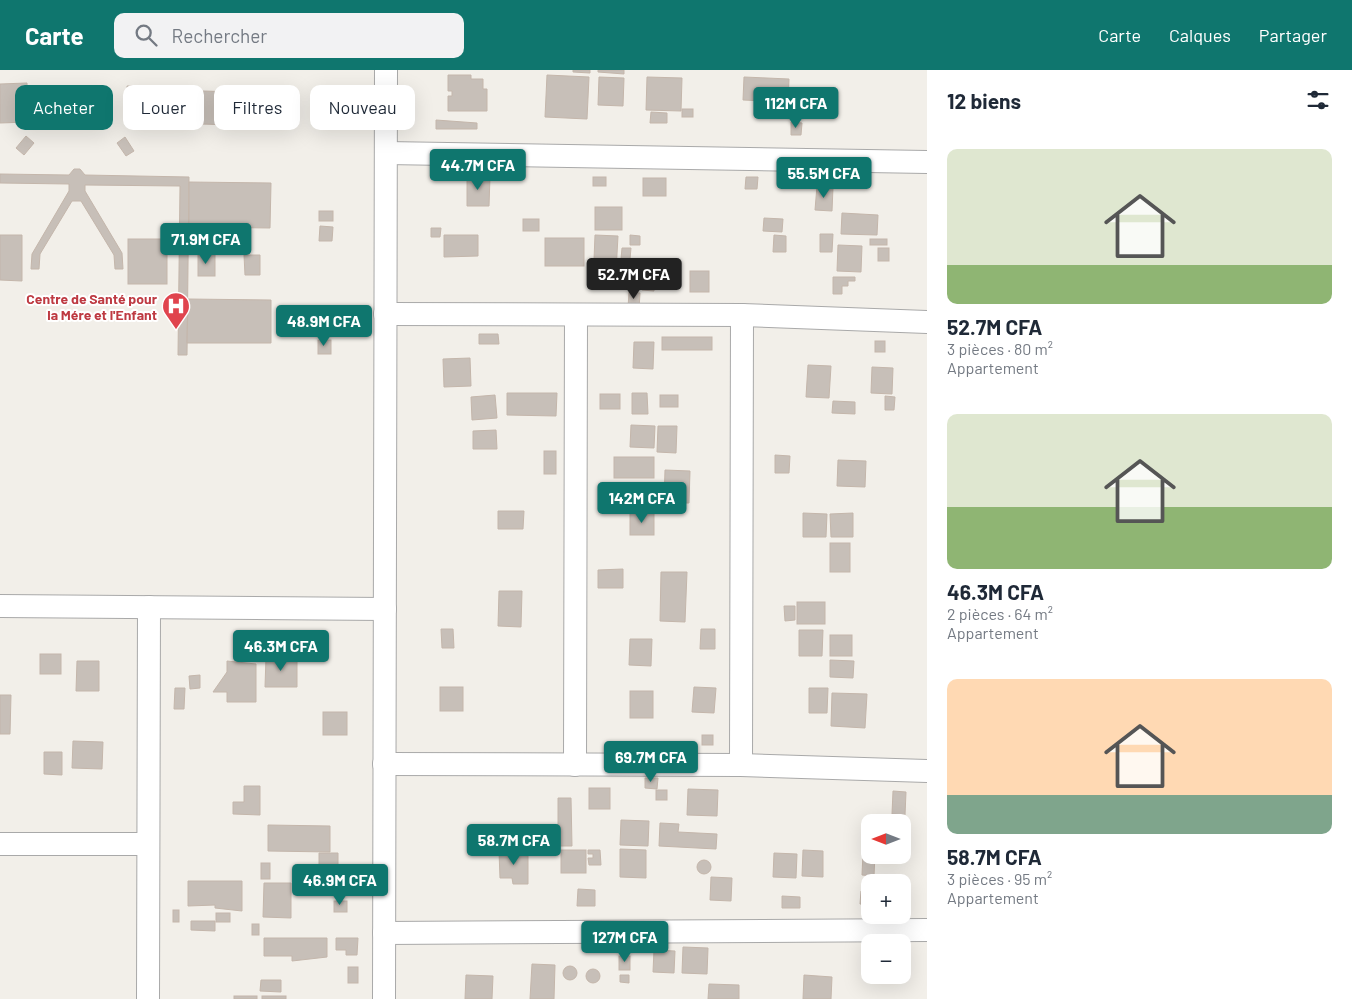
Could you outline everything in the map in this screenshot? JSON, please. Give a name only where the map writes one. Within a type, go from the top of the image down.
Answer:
[{"type":"street","points":[[384,999],[386,70]]},
{"type":"street","points":[[386,153],[927,162]]},
{"type":"street","points":[[385,314],[742,315],[927,322]]},
{"type":"street","points":[[575,765],[576,314]]},
{"type":"street","points":[[741,765],[742,315]]},
{"type":"street","points":[[0,606],[385,609]]},
{"type":"street","points":[[148,999],[149,607]]},
{"type":"street","points":[[384,764],[741,765],[927,771]]},
{"type":"street","points":[[0,844],[148,844]]},
{"type":"street","points":[[384,933],[927,930]]},
{"type":"building","points":[[573,70],[590,70],[590,73],[573,72]]},
{"type":"building","points":[[598,70],[624,70],[624,74],[598,72]]},
{"type":"building","points":[[448,75],[471,75],[471,79],[483,79],[483,89],[487,89],[487,111],[448,111],[448,96],[452,96],[452,91],[448,91]]},
{"type":"building","points":[[547,75],[589,77],[587,119],[545,117]]},
{"type":"building","points":[[599,77],[624,78],[623,106],[598,105]]},
{"type":"building","points":[[647,77],[682,78],[681,111],[646,110]]},
{"type":"building","points":[[744,77],[789,79],[788,102],[743,100]]},
{"type":"building","points":[[27,83],[27,85],[15,85],[15,122],[0,123],[0,84]]},
{"type":"building","points":[[204,91],[214,91],[214,124],[204,124]]},
{"type":"building","points":[[682,109],[693,109],[693,117],[682,117]]},
{"type":"building","points":[[651,112],[667,113],[667,123],[650,123]]},
{"type":"building","points":[[436,120],[477,123],[477,129],[436,129]]},
{"type":"building","points":[[791,122],[802,123],[801,135],[791,135]]},
{"type":"building","points":[[26,136],[34,143],[24,155],[16,148]]},
{"type":"building","points":[[125,137],[134,151],[126,156],[117,143]]},
{"type":"building","name":"Centre de Santé pour la Mére et l'Enfant","points":[[74,169],[80,169],[85,175],[189,177],[187,355],[178,355],[180,186],[85,185],[85,191],[122,253],[123,269],[115,269],[114,255],[81,201],[72,201],[40,254],[39,269],[31,269],[32,254],[69,191],[69,184],[0,183],[0,174],[69,175]]},
{"type":"building","points":[[467,176],[490,176],[489,206],[467,206]]},
{"type":"building","points":[[593,177],[606,177],[606,186],[593,186]]},
{"type":"building","points":[[746,177],[758,177],[757,189],[745,189]]},
{"type":"building","points":[[643,178],[666,178],[666,196],[643,196]]},
{"type":"building","points":[[189,182],[271,183],[270,228],[189,227]]},
{"type":"building","points":[[817,186],[833,187],[832,211],[815,210]]},
{"type":"building","points":[[595,207],[622,207],[622,230],[595,230]]},
{"type":"building","points":[[319,211],[333,211],[333,221],[319,221]]},
{"type":"building","points":[[842,213],[878,215],[877,235],[841,234]]},
{"type":"building","points":[[764,218],[783,219],[782,232],[763,231]]},
{"type":"building","points":[[523,219],[539,219],[539,231],[523,231]]},
{"type":"building","points":[[320,226],[333,227],[332,241],[319,241]]},
{"type":"building","points":[[431,228],[441,228],[440,237],[431,237]]},
{"type":"building","points":[[820,234],[833,234],[832,252],[820,252]]},
{"type":"building","points":[[0,235],[22,235],[22,281],[0,280]]},
{"type":"building","points":[[444,235],[478,235],[478,256],[444,257]]},
{"type":"building","points":[[595,235],[618,236],[616,272],[605,271],[605,260],[594,260]]},
{"type":"building","points":[[630,235],[640,236],[640,245],[630,245]]},
{"type":"building","points":[[774,235],[786,236],[786,252],[773,252]]},
{"type":"building","points":[[545,238],[584,238],[584,266],[545,266]]},
{"type":"building","points":[[128,239],[167,239],[167,284],[128,284]]},
{"type":"building","points":[[870,239],[887,239],[887,245],[870,245]]},
{"type":"building","points":[[838,245],[862,246],[861,272],[837,271]]},
{"type":"building","points":[[622,248],[631,248],[630,259],[621,259]]},
{"type":"building","points":[[878,248],[889,248],[889,261],[878,261]]},
{"type":"building","points":[[198,253],[215,253],[215,276],[198,276]]},
{"type":"building","points":[[244,255],[260,255],[260,275],[245,275]]},
{"type":"building","points":[[690,271],[709,271],[709,292],[690,292]]},
{"type":"building","points":[[642,275],[654,275],[654,291],[642,290]]},
{"type":"building","points":[[833,277],[855,277],[855,281],[848,281],[848,286],[842,286],[842,294],[833,294]]},
{"type":"building","points":[[629,292],[640,293],[639,309],[628,308]]},
{"type":"building","points":[[188,299],[271,300],[271,343],[187,343]]},
{"type":"building","points":[[318,325],[331,325],[331,335],[318,334]]},
{"type":"building","points":[[479,334],[498,334],[499,344],[479,344]]},
{"type":"building","points":[[662,337],[712,337],[712,350],[662,350]]},
{"type":"building","points":[[318,340],[331,340],[331,354],[318,354]]},
{"type":"building","points":[[875,341],[885,341],[885,352],[875,352]]},
{"type":"building","points":[[634,342],[654,342],[653,369],[633,368]]},
{"type":"building","points":[[470,358],[471,386],[444,387],[443,359]]},
{"type":"building","points":[[808,365],[831,366],[829,398],[806,397]]},
{"type":"building","points":[[872,367],[893,368],[892,394],[871,393]]},
{"type":"building","points":[[507,393],[557,393],[556,416],[507,415]]},
{"type":"building","points":[[632,393],[647,393],[648,414],[632,414]]},
{"type":"building","points":[[600,394],[620,394],[620,409],[600,409]]},
{"type":"building","points":[[495,395],[497,418],[472,420],[471,397]]},
{"type":"building","points":[[660,395],[678,395],[678,407],[660,407]]},
{"type":"building","points":[[885,396],[895,397],[894,410],[885,410]]},
{"type":"building","points":[[833,401],[855,402],[855,414],[832,413]]},
{"type":"building","points":[[631,425],[655,426],[654,448],[630,447]]},
{"type":"building","points":[[658,426],[677,426],[676,453],[657,452]]},
{"type":"building","points":[[496,430],[497,449],[473,449],[473,431]]},
{"type":"building","points":[[544,451],[556,451],[556,474],[544,474]]},
{"type":"building","points":[[775,455],[790,456],[789,473],[775,473]]},
{"type":"building","points":[[614,457],[654,457],[654,478],[614,478]]},
{"type":"building","points":[[838,460],[866,461],[865,487],[837,486]]},
{"type":"building","points":[[665,470],[690,471],[689,503],[664,503]]},
{"type":"building","points":[[498,511],[524,511],[523,529],[498,529]]},
{"type":"building","points":[[630,512],[654,512],[654,535],[630,535]]},
{"type":"building","points":[[803,513],[827,514],[826,537],[803,537]]},
{"type":"building","points":[[853,513],[853,537],[831,537],[830,514]]},
{"type":"building","points":[[830,543],[850,543],[850,572],[830,572]]},
{"type":"building","points":[[623,569],[623,588],[598,588],[598,570]]},
{"type":"building","points":[[661,572],[687,572],[685,622],[660,621]]},
{"type":"building","points":[[499,591],[522,591],[521,627],[498,626]]},
{"type":"building","points":[[797,602],[825,602],[825,624],[797,624]]},
{"type":"building","points":[[784,606],[795,606],[795,620],[785,621]]},
{"type":"building","points":[[441,629],[453,629],[454,648],[442,648]]},
{"type":"building","points":[[701,629],[715,629],[715,649],[700,649]]},
{"type":"building","points":[[799,630],[823,630],[822,656],[799,656]]},
{"type":"building","points":[[830,635],[852,635],[852,656],[830,656]]},
{"type":"building","points":[[630,639],[652,639],[651,666],[629,665]]},
{"type":"building","points":[[40,654],[61,654],[61,674],[40,674]]},
{"type":"building","points":[[266,657],[297,658],[297,687],[265,687]]},
{"type":"building","points":[[830,660],[854,661],[853,678],[830,677]]},
{"type":"building","points":[[77,661],[99,661],[99,691],[76,691]]},
{"type":"building","points":[[227,661],[256,664],[256,702],[227,702],[227,692],[213,692],[227,672]]},
{"type":"building","points":[[200,675],[200,688],[190,689],[189,676]]},
{"type":"building","points":[[440,687],[463,687],[463,711],[440,711]]},
{"type":"building","points":[[694,687],[716,688],[714,713],[692,712]]},
{"type":"building","points":[[175,688],[185,688],[184,709],[174,709]]},
{"type":"building","points":[[809,688],[828,688],[827,713],[809,713]]},
{"type":"building","points":[[630,691],[653,691],[653,718],[630,718]]},
{"type":"building","points":[[832,693],[867,694],[865,728],[831,726]]},
{"type":"building","points":[[0,695],[11,695],[10,734],[0,734]]},
{"type":"building","points":[[323,712],[347,712],[347,735],[323,735]]},
{"type":"building","points":[[702,735],[713,735],[713,745],[702,745]]},
{"type":"building","points":[[73,741],[103,742],[102,769],[72,768]]},
{"type":"building","points":[[44,752],[62,752],[62,775],[44,774]]},
{"type":"building","points":[[645,778],[658,778],[657,789],[645,788]]},
{"type":"building","points":[[244,786],[260,786],[260,815],[233,814],[233,802],[244,802]]},
{"type":"building","points":[[589,788],[610,788],[610,809],[589,809]]},
{"type":"building","points":[[688,789],[718,790],[717,816],[687,815]]},
{"type":"building","points":[[656,790],[667,790],[667,800],[656,800]]},
{"type":"building","points":[[893,791],[906,792],[905,814],[892,814]]},
{"type":"building","points":[[558,798],[571,798],[572,846],[558,846]]},
{"type":"building","points":[[621,820],[649,821],[648,846],[620,845]]},
{"type":"building","points":[[660,823],[679,824],[678,832],[717,834],[716,849],[659,846]]},
{"type":"building","points":[[268,825],[330,826],[330,852],[268,851]]},
{"type":"building","points":[[620,849],[646,850],[646,878],[620,877]]},
{"type":"building","points":[[561,850],[586,850],[586,873],[561,873]]},
{"type":"building","points":[[588,850],[600,850],[601,865],[589,865],[588,858],[593,858],[593,854],[588,854]]},
{"type":"building","points":[[803,850],[823,851],[823,877],[802,876]]},
{"type":"building","points":[[499,851],[528,851],[528,884],[513,884],[512,878],[500,878]]},
{"type":"building","points":[[319,853],[338,853],[338,868],[347,868],[347,879],[324,879],[324,868],[319,868]]},
{"type":"building","points":[[774,853],[797,854],[796,878],[773,877]]},
{"type":"building","points":[[704,860],[709,862],[711,867],[709,872],[704,874],[699,872],[697,867],[699,862]]},
{"type":"building","points":[[261,863],[270,863],[270,879],[261,879]]},
{"type":"building","points":[[862,864],[875,864],[874,874],[862,874]]},
{"type":"building","points":[[711,877],[732,878],[731,901],[710,900]]},
{"type":"building","points":[[188,881],[242,881],[242,911],[215,908],[215,905],[188,906]]},
{"type":"building","points":[[264,883],[291,883],[291,918],[263,917]]},
{"type":"building","points":[[578,889],[595,890],[595,906],[577,906]]},
{"type":"building","points":[[782,896],[800,897],[800,908],[782,908]]},
{"type":"building","points":[[334,901],[347,901],[347,912],[334,912]]},
{"type":"building","points":[[173,910],[179,910],[179,922],[173,922]]},
{"type":"building","points":[[216,913],[230,913],[230,922],[216,922]]},
{"type":"building","points":[[191,921],[215,921],[215,931],[191,930]]},
{"type":"building","points":[[252,924],[259,924],[259,935],[252,935]]},
{"type":"building","points":[[264,938],[327,938],[327,957],[292,961],[292,956],[264,956]]},
{"type":"building","points":[[336,938],[358,938],[357,955],[346,955],[346,950],[336,950]]},
{"type":"building","points":[[683,947],[708,948],[707,974],[682,973]]},
{"type":"building","points":[[654,950],[675,951],[674,973],[653,972]]},
{"type":"building","points":[[619,956],[630,956],[630,970],[619,970]]},
{"type":"building","points":[[532,964],[555,965],[554,999],[530,999]]},
{"type":"building","points":[[570,966],[575,968],[577,973],[575,978],[570,980],[565,978],[563,973],[565,968]]},
{"type":"building","points":[[348,967],[358,967],[358,983],[348,983]]},
{"type":"building","points":[[593,969],[598,971],[600,976],[598,981],[593,983],[588,981],[586,976],[588,971]]},
{"type":"building","points":[[466,975],[493,976],[492,999],[465,999]]},
{"type":"building","points":[[620,975],[629,975],[629,983],[620,982]]},
{"type":"building","points":[[804,975],[832,977],[831,999],[803,999]]},
{"type":"building","points":[[261,980],[281,980],[281,992],[260,991]]},
{"type":"building","points":[[709,984],[739,985],[739,999],[708,999]]},
{"type":"building","points":[[234,996],[257,996],[257,999],[234,999]]},
{"type":"building","points":[[262,996],[286,996],[286,999],[262,999]]},
{"type":"place","name":"Centre de Santé pour la Mére et l'Enfant","points":[[176,330]]}]
